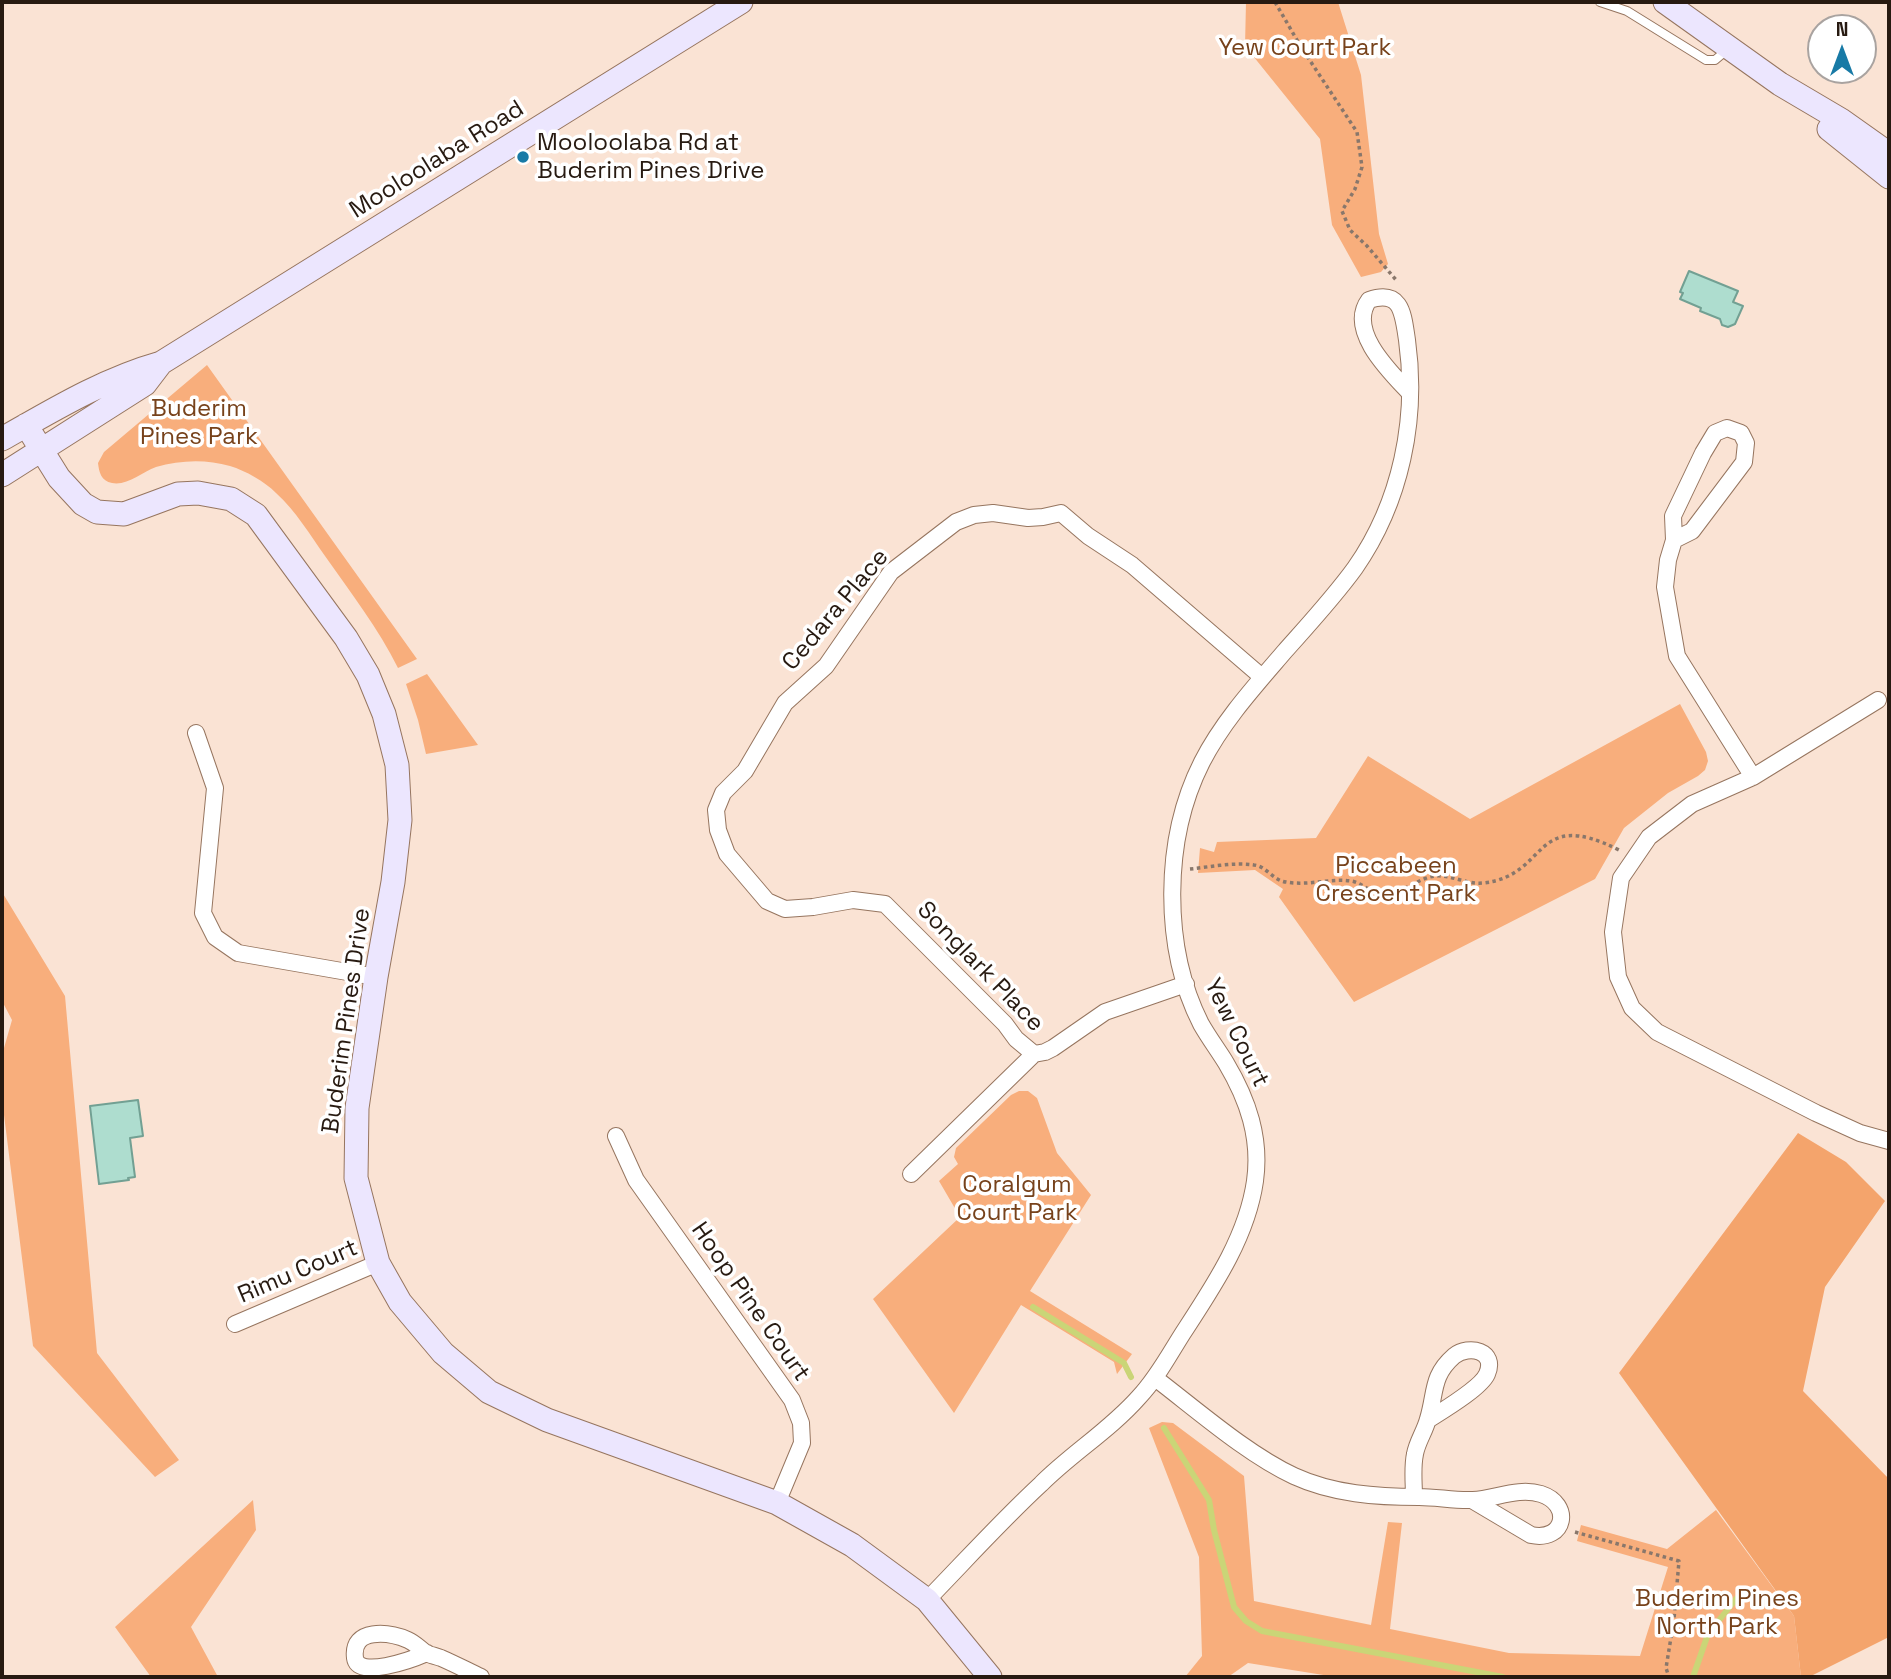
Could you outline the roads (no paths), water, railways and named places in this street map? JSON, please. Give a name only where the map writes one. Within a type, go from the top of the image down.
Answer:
[{"type":"street","name":"Mooloolaba Road","points":[[2,439],[125,373],[160,363],[741,2]]},
{"type":"street","points":[[1665,2],[1780,84],[1840,120],[1889,154]]},
{"type":"street","points":[[1780,84],[1827,128],[1889,177]]},
{"type":"street","name":"Yew Court","points":[[927,1600],[1043,1481],[1138,1399],[1155,1378],[1200,1307],[1238,1240],[1255,1182],[1256,1143],[1247,1105],[1201,1023],[1186,984],[1173,922],[1173,867],[1180,830],[1191,788],[1202,762],[1236,709],[1343,583],[1376,534],[1392,497],[1402,464],[1409,421],[1409,392],[1409,351],[1400,307],[1391,297],[1369,300],[1363,314],[1369,344],[1409,392]]},
{"type":"street","name":"Mooloolaba Road","points":[[2,475],[145,384],[160,363]]},
{"type":"street","name":"Buderim Pines Drive","points":[[26,425],[73,494],[97,512],[124,514],[177,494],[198,493],[231,499],[256,515],[346,638],[384,713],[397,765],[400,820],[393,882],[357,1108],[356,1178],[378,1263],[400,1302],[443,1353],[489,1392],[547,1420],[777,1503],[852,1545],[927,1600],[990,1677]]},
{"type":"street","points":[[1674,540],[1692,531],[1744,462],[1746,443],[1741,433],[1727,428],[1714,433],[1698,463],[1673,516],[1674,540],[1668,560],[1665,587],[1677,656],[1753,777]]},
{"type":"street","name":"Cedara Place","points":[[813,907],[785,909],[767,901],[727,854],[718,830],[716,810],[723,793],[746,771],[785,703],[826,666],[891,572],[956,522],[974,515],[993,513],[1028,518],[1061,513],[1088,536],[1132,565],[1262,677]]},
{"type":"street","points":[[1878,700],[1753,777],[1692,804],[1649,838],[1620,878],[1613,932],[1618,977],[1632,1008],[1657,1031],[1816,1113],[1860,1133],[1889,1141]]},
{"type":"street","points":[[196,733],[215,788],[203,913],[215,937],[238,953],[376,977]]},
{"type":"street","name":"Songlark Place","points":[[813,907],[853,900],[885,904],[996,1014],[1016,1040],[1034,1054],[1054,1048],[1105,1012],[1186,984]]},
{"type":"street","points":[[911,1174],[1034,1054]]},
{"type":"street","name":"Hoop Pine Court","points":[[616,1136],[636,1180],[792,1400],[801,1423],[802,1443],[777,1503]]},
{"type":"street","name":"Rimu Court","points":[[235,1324],[378,1263]]},
{"type":"street","points":[[1414,1497],[1415,1454],[1428,1420],[1438,1374],[1455,1355],[1466,1349],[1483,1353],[1489,1362],[1484,1379],[1459,1400],[1428,1420]]},
{"type":"street","points":[[1155,1378],[1256,1453],[1293,1476],[1314,1484],[1360,1494],[1472,1500],[1520,1492],[1540,1494],[1554,1501],[1562,1519],[1552,1534],[1542,1537],[1531,1535],[1472,1500]]},
{"type":"street","points":[[427,1653],[481,1677]]},
{"type":"lane","points":[[1600,2],[1626,11],[1706,60],[1714,60],[1730,47]]},
{"type":"waterway","points":[[1033,1307],[1124,1363],[1131,1377]]},
{"type":"waterway","points":[[1164,1428],[1209,1500],[1234,1607],[1246,1621],[1262,1631],[1503,1677]]},
{"type":"waterway","points":[[1693,1677],[1708,1634],[1736,1599]]},
{"type":"place","name":"Mooloolaba Rd at Buderim Pines Drive","points":[[523,157]]},
{"type":"park label","name":"Yew Court Park","points":[[1305,48]]},
{"type":"park label","name":"Buderim Pines Park","points":[[199,423]]},
{"type":"park label","name":"Piccabeen Crescent Park","points":[[1396,880]]},
{"type":"park label","name":"Coralgum Court Park","points":[[1017,1199]]},
{"type":"park label","name":"Buderim Pines North Park","points":[[1717,1613]]}]
